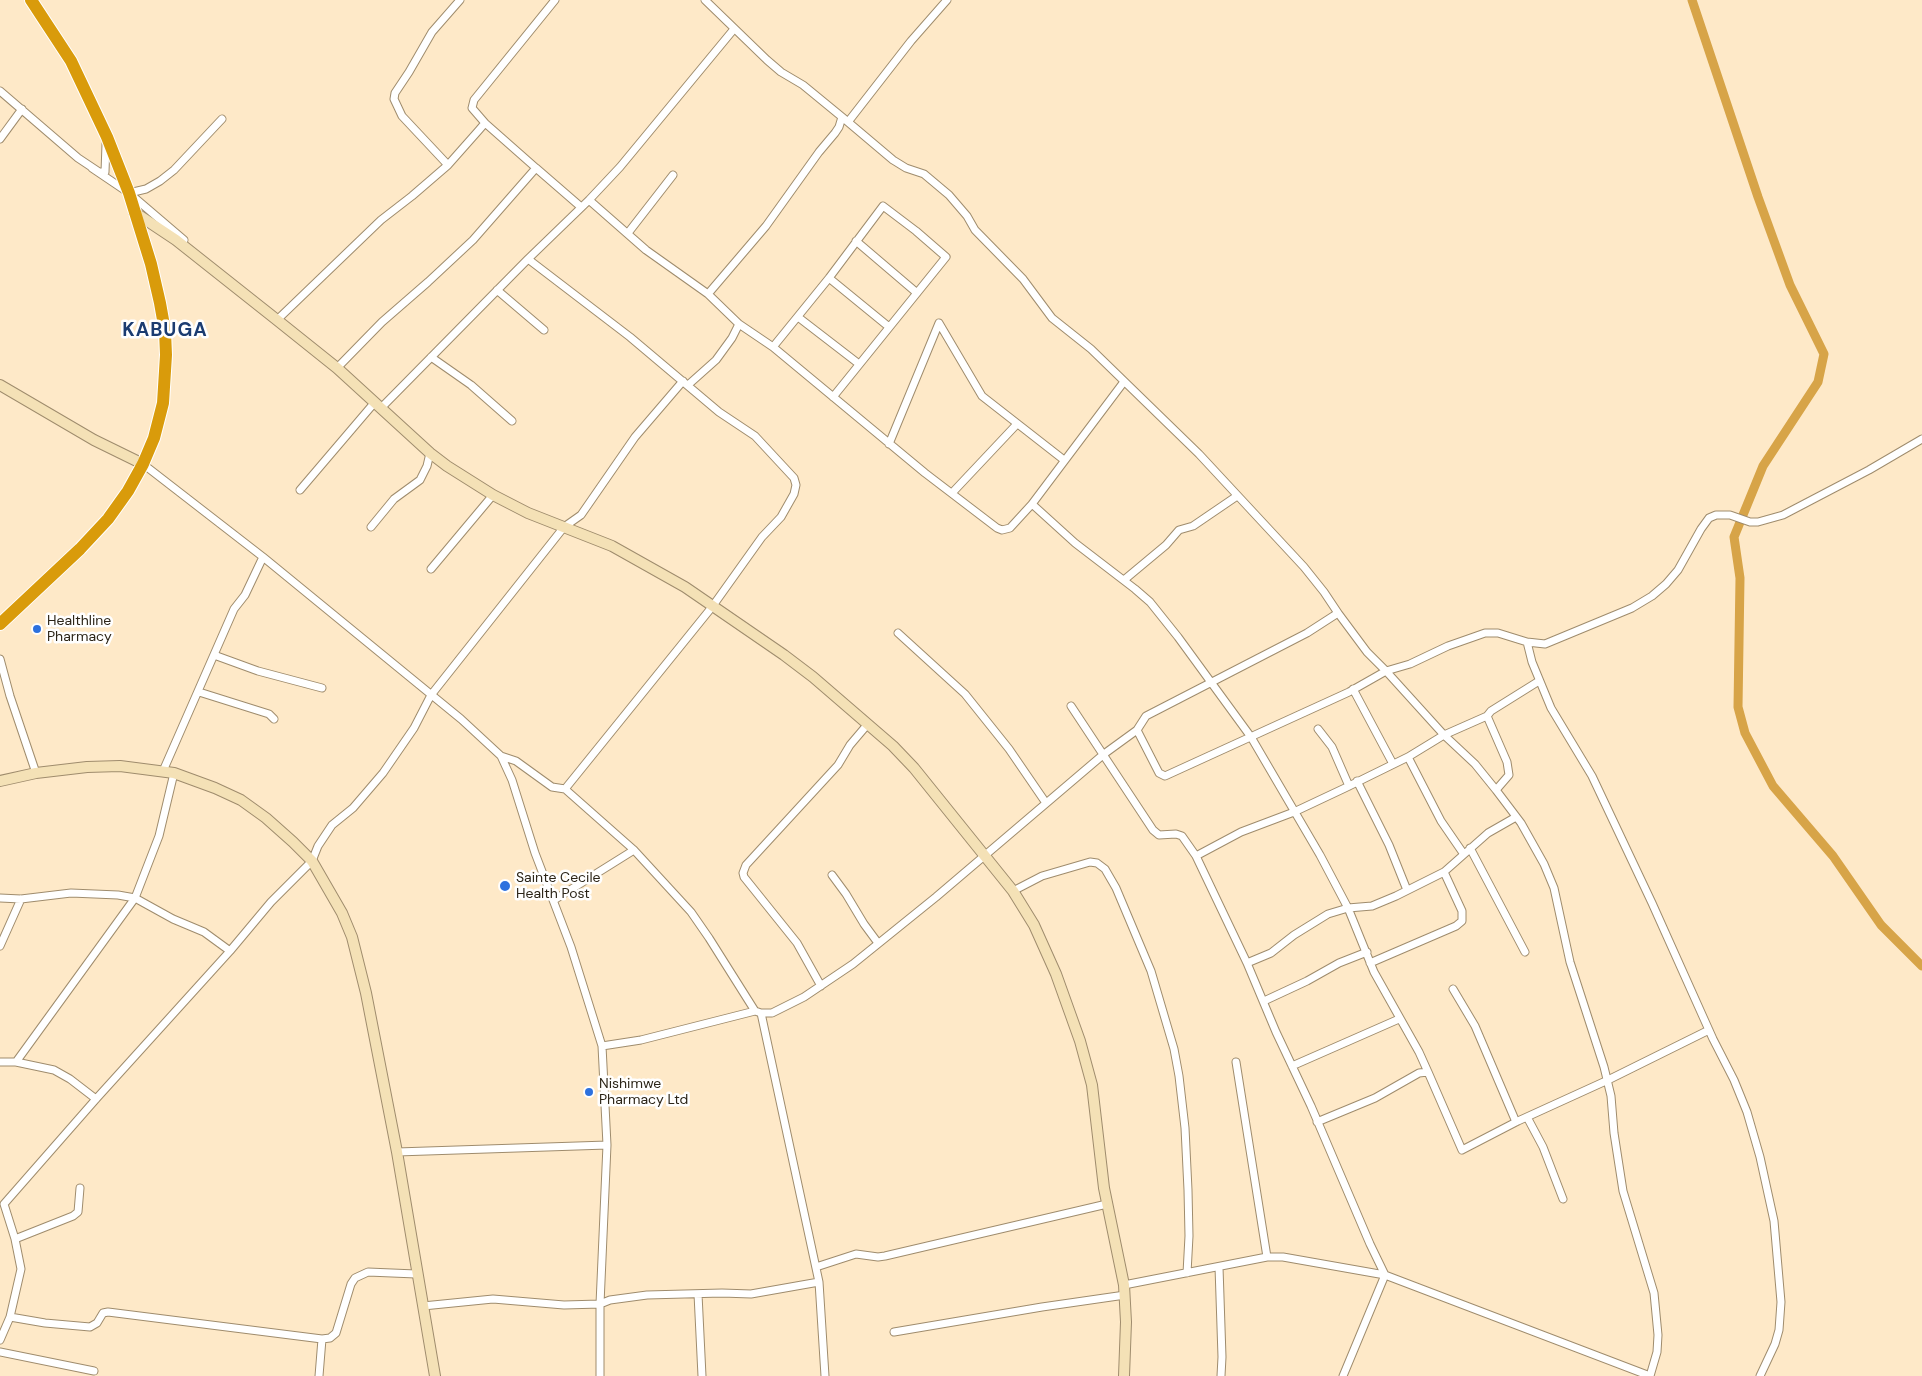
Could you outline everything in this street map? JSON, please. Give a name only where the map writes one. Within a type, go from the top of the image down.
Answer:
[{"type":"highway","points":[[0,624],[80,549],[108,519],[128,491],[143,464],[154,438],[162,403],[166,355],[165,331],[160,303],[151,264],[129,192],[107,136],[71,61],[31,0]]},
{"type":"main road","points":[[134,212],[176,240],[337,368],[430,453],[470,482],[528,513],[612,546],[663,573],[748,629],[813,676],[893,746],[914,768],[1013,891],[1034,925],[1056,974],[1080,1041],[1092,1085],[1100,1162],[1125,1290],[1124,1376]]},
{"type":"main road","points":[[0,385],[94,440],[143,464]]},
{"type":"main road","points":[[0,781],[36,773],[87,767],[120,766],[168,772],[215,788],[240,800],[273,824],[312,861],[331,892],[352,937],[366,993],[397,1152],[416,1274],[435,1376]]},
{"type":"street","points":[[448,164],[402,116],[394,99],[395,93],[410,72],[432,32],[460,0]]},
{"type":"street","points":[[555,0],[474,100],[472,108],[485,123],[581,207]]},
{"type":"street","points":[[705,0],[782,72],[803,85],[900,164],[924,174],[944,190],[964,212],[975,230],[1023,278],[1052,318],[1090,349],[1176,430],[1304,567],[1367,652],[1444,735],[1475,764],[1516,817],[1544,864],[1554,888],[1573,970],[1608,1080],[1623,1191],[1654,1293],[1658,1335],[1657,1352],[1650,1376],[1385,1275],[1283,1257],[1268,1257],[1188,1273],[1125,1290],[1042,1307],[894,1332]]},
{"type":"street","points":[[708,294],[766,226],[839,127],[947,0]]},
{"type":"street","points":[[300,490],[378,405],[431,357],[589,200],[620,167],[734,29]]},
{"type":"street","points":[[0,91],[92,168],[129,192],[256,303]]},
{"type":"street","points":[[0,138],[22,109]]},
{"type":"street","points":[[129,192],[146,189],[160,181],[174,170],[222,119]]},
{"type":"street","points":[[277,320],[381,220],[448,164],[485,123]]},
{"type":"street","points":[[92,168],[99,172],[106,172],[107,136]]},
{"type":"street","points":[[337,368],[382,322],[472,240],[536,168]]},
{"type":"street","points":[[628,232],[673,175]]},
{"type":"street","points":[[589,200],[628,232],[646,250],[708,294],[739,324],[773,347],[924,473],[1002,530],[1010,528],[1032,504],[1124,383]]},
{"type":"street","points":[[773,347],[829,278],[883,206],[916,231],[946,257],[833,397]]},
{"type":"street","points":[[856,241],[917,293]]},
{"type":"street","points":[[528,259],[630,337],[719,412],[755,436],[785,467],[794,478],[796,485],[790,505],[781,517],[762,537],[712,607],[565,789]]},
{"type":"street","points":[[829,278],[889,327]]},
{"type":"street","points":[[497,290],[544,330]]},
{"type":"street","points":[[798,317],[859,364]]},
{"type":"street","points":[[0,1340],[10,1317],[21,1269],[16,1239],[2,1202],[230,951],[271,902],[312,861],[318,846],[332,825],[353,808],[383,774],[414,728],[431,694],[564,527],[581,515],[635,438],[685,383],[716,360],[732,338],[739,324]]},
{"type":"street","points":[[889,444],[939,324],[982,396],[1064,460]]},
{"type":"street","points":[[431,357],[471,385],[512,421]]},
{"type":"street","points":[[952,493],[1017,424]]},
{"type":"street","points":[[1137,730],[1158,773],[1165,776],[1353,689],[1386,671],[1410,664],[1448,646],[1485,633],[1503,634],[1527,642],[1545,644],[1566,637],[1632,608],[1652,596],[1678,570],[1700,529],[1709,518],[1716,515],[1730,515],[1750,522],[1769,519],[1804,504],[1922,439]]},
{"type":"street","points":[[371,527],[394,499],[420,480],[428,466],[430,453]]},
{"type":"street","points":[[143,464],[263,557],[431,694],[501,756],[512,780],[535,853],[571,947],[602,1046],[607,1145],[600,1304],[600,1376]]},
{"type":"street","points":[[431,569],[493,495]]},
{"type":"street","points":[[1124,580],[1166,545],[1179,530],[1193,526],[1237,496]]},
{"type":"street","points":[[1032,504],[1075,542],[1143,595],[1163,618],[1251,737],[1320,855],[1348,908],[1370,963],[1419,1052],[1462,1150],[1516,1122],[1608,1080],[1709,1030]]},
{"type":"street","points":[[16,1062],[135,898],[159,836],[168,772],[214,654],[234,609],[245,595],[263,557]]},
{"type":"street","points":[[602,1046],[641,1040],[758,1012],[772,1013],[786,1007],[853,964],[936,897],[1046,802],[1104,754],[1137,730],[1146,716],[1307,633],[1338,613]]},
{"type":"street","points":[[898,633],[965,694],[1009,749],[1046,802]]},
{"type":"street","points":[[1527,642],[1539,681],[1551,708],[1592,776],[1734,1080],[1747,1112],[1760,1157],[1775,1230],[1780,1320],[1775,1344],[1760,1376]]},
{"type":"street","points":[[214,654],[258,671],[322,688]]},
{"type":"street","points":[[0,659],[10,696],[36,773]]},
{"type":"street","points":[[1196,856],[1241,832],[1294,812],[1408,757],[1444,735],[1487,716],[1491,711],[1539,681]]},
{"type":"street","points":[[1353,689],[1393,764]]},
{"type":"street","points":[[199,692],[270,714],[274,719]]},
{"type":"street","points":[[1071,706],[1156,833],[1164,836],[1176,834],[1182,836],[1196,856],[1247,963],[1385,1275],[1343,1376]]},
{"type":"street","points":[[1487,716],[1508,762],[1509,775],[1496,790]]},
{"type":"street","points":[[821,986],[797,942],[743,873],[746,865],[838,766],[850,745],[867,725]]},
{"type":"street","points":[[1318,729],[1332,748],[1349,786]]},
{"type":"street","points":[[501,756],[516,761],[552,787],[565,789],[634,850],[691,912],[758,1012],[816,1267],[825,1376]]},
{"type":"street","points":[[1408,757],[1441,821],[1463,853]]},
{"type":"street","points":[[1357,781],[1385,837],[1407,890]]},
{"type":"street","points":[[1247,963],[1271,953],[1294,935],[1328,914],[1348,908],[1372,906],[1444,872],[1463,853],[1488,833],[1516,817]]},
{"type":"street","points":[[1470,848],[1525,952]]},
{"type":"street","points":[[554,900],[634,850]]},
{"type":"street","points":[[1013,891],[1042,876],[1090,862],[1097,862],[1105,869],[1116,888],[1151,972],[1174,1049],[1185,1128],[1189,1236],[1188,1273]]},
{"type":"street","points":[[1370,963],[1456,926],[1462,921],[1462,911],[1444,872]]},
{"type":"street","points":[[832,876],[878,943]]},
{"type":"street","points":[[0,898],[21,899],[71,893],[118,895],[135,898],[173,919],[204,932],[230,951]]},
{"type":"street","points":[[0,946],[21,899]]},
{"type":"street","points":[[1264,1001],[1340,963],[1367,952]]},
{"type":"street","points":[[1453,989],[1475,1026],[1516,1122]]},
{"type":"street","points":[[1292,1066],[1400,1019]]},
{"type":"street","points":[[0,1062],[16,1062],[54,1070],[70,1079],[96,1099]]},
{"type":"street","points":[[1236,1062],[1268,1257]]},
{"type":"street","points":[[1317,1122],[1375,1098],[1419,1073],[1428,1072]]},
{"type":"street","points":[[1528,1117],[1543,1147],[1563,1199]]},
{"type":"street","points":[[397,1152],[607,1145]]},
{"type":"street","points":[[16,1239],[73,1216],[78,1212],[80,1188]]},
{"type":"street","points":[[816,1267],[856,1254],[885,1256],[1107,1204]]},
{"type":"street","points":[[1219,1267],[1221,1376]]},
{"type":"street","points":[[10,1317],[45,1323],[90,1327],[97,1323],[103,1313],[108,1312],[322,1339],[330,1338],[336,1333],[351,1284],[355,1278],[368,1272],[416,1274]]},
{"type":"street","points":[[423,1306],[493,1299],[564,1305],[600,1304],[610,1300],[647,1295],[751,1294],[818,1282]]},
{"type":"street","points":[[698,1294],[702,1376]]},
{"type":"street","points":[[319,1376],[322,1339]]},
{"type":"street","points":[[0,1352],[94,1371]]},
{"type":"waterway","points":[[1692,0],[1758,197],[1790,285],[1824,354],[1818,382],[1763,466],[1734,537],[1740,578],[1738,707],[1745,733],[1773,786],[1833,856],[1881,925],[1922,966]]},
{"type":"place","name":"Healthline Pharmacy","points":[[37,629]]},
{"type":"place","name":"Sainte Cecile Health Post","points":[[505,886]]},
{"type":"place","name":"Nishimwe Pharmacy Ltd","points":[[589,1092]]},
{"type":"district","name":"KABUGA","points":[[165,331]]}]
